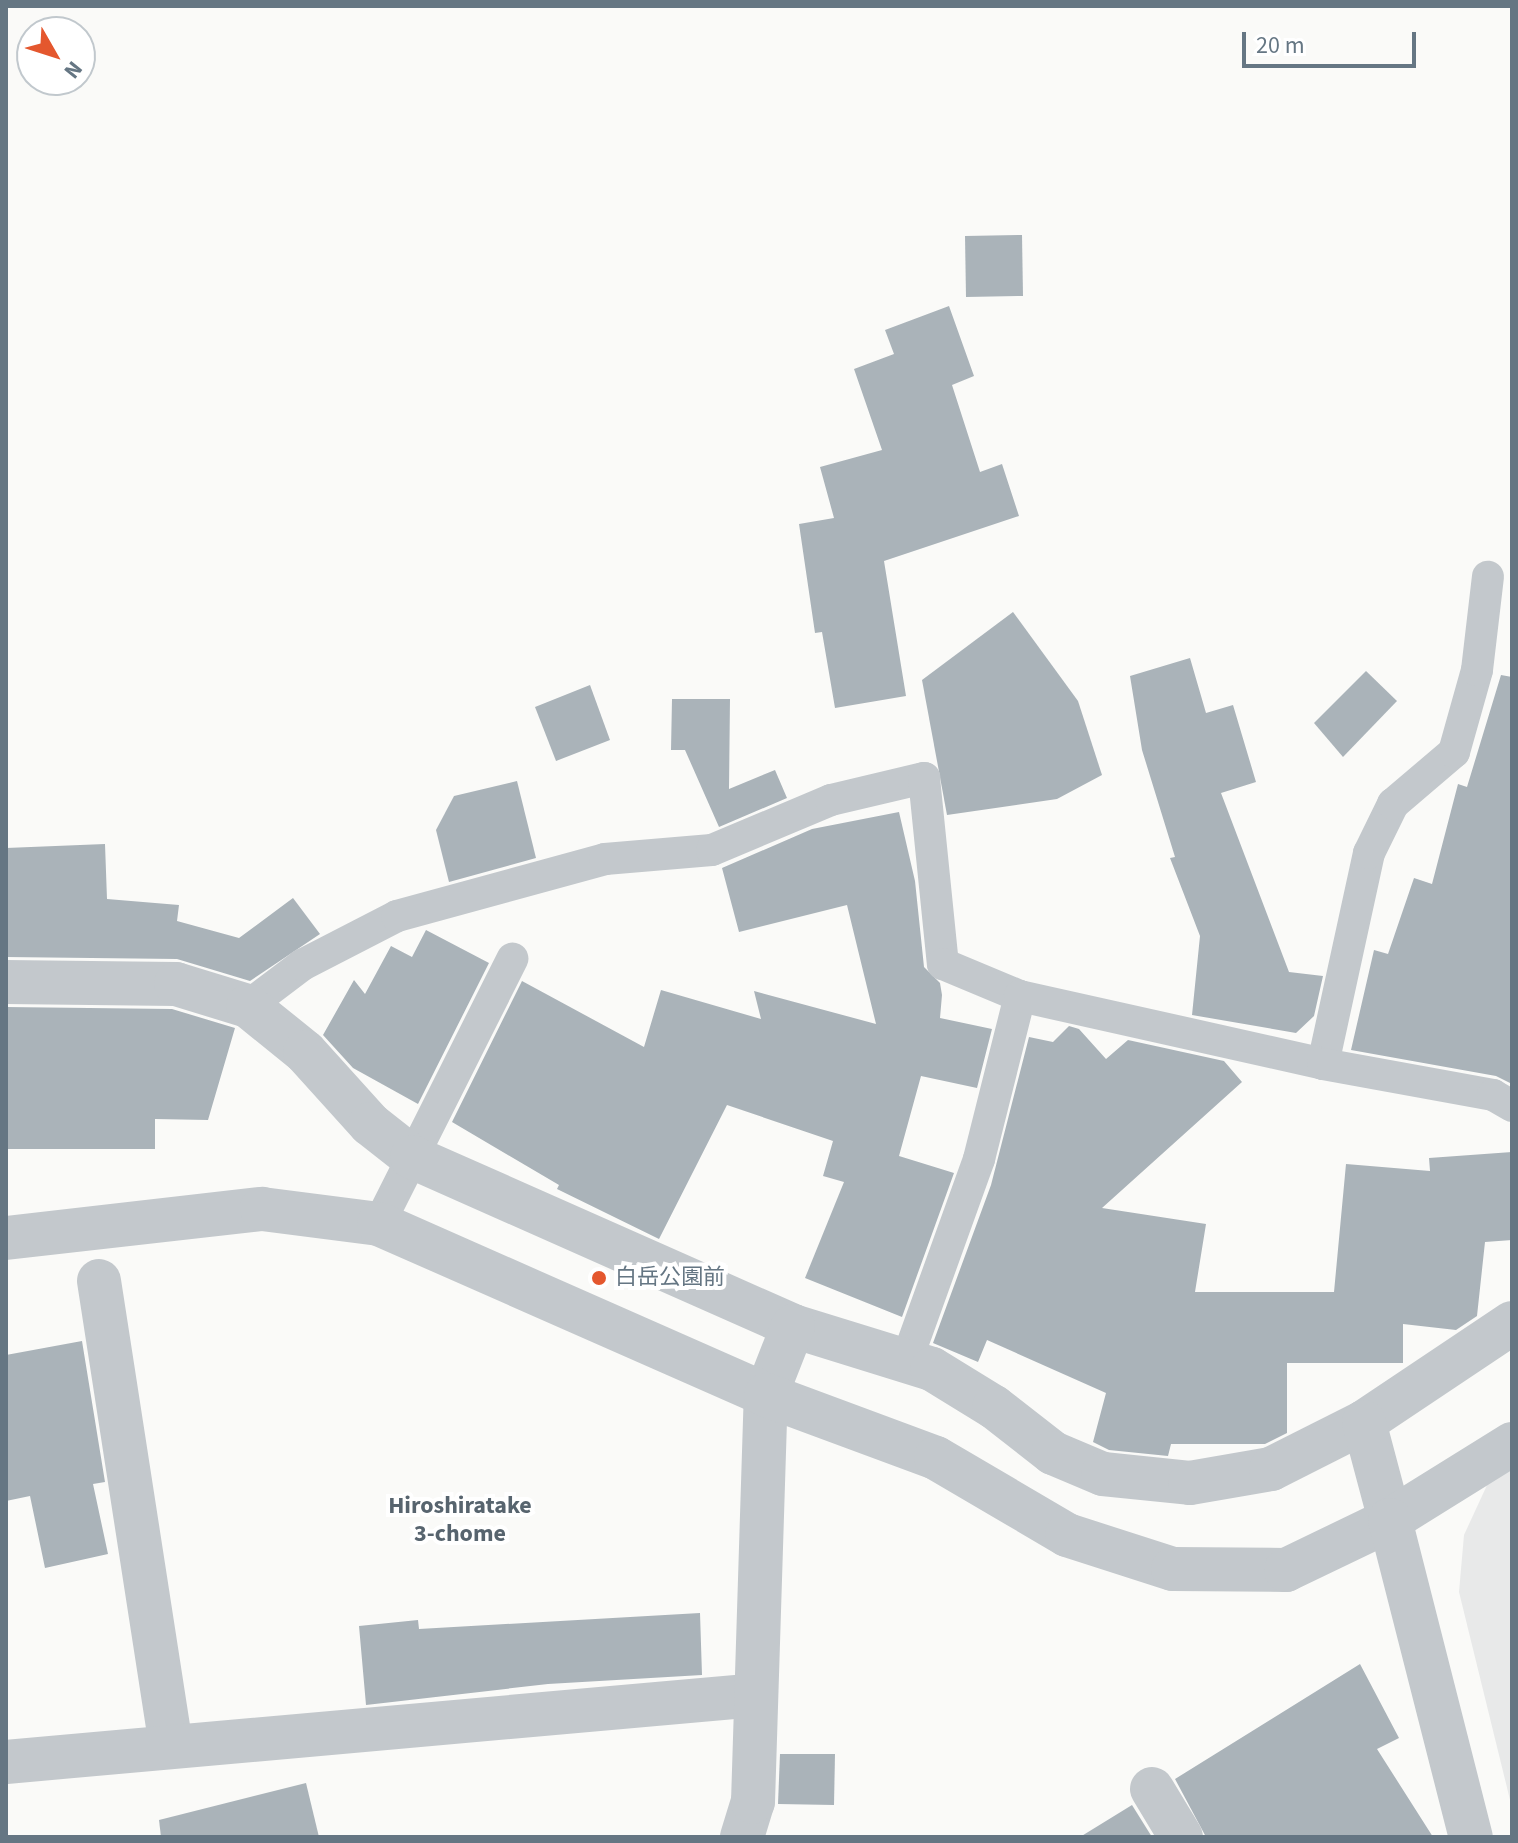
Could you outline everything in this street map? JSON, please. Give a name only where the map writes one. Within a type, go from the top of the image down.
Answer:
[{"type":"street","points":[[6,982],[176,984],[248,1006],[305,1052],[370,1124],[412,1157],[781,1356],[936,1458],[1067,1535],[1173,1569],[1286,1570],[1390,1520],[1512,1444]]},
{"type":"street","points":[[6,1238],[262,1209],[379,1224],[781,1356],[906,1362],[932,1369],[1053,1453],[1103,1474],[1190,1483],[1271,1469],[1364,1422],[1512,1323]]},
{"type":"street","points":[[99,1281],[171,1746]]},
{"type":"street","points":[[742,1837],[753,1802],[756,1695],[781,1356]]},
{"type":"street","points":[[1364,1422],[1471,1837]]},
{"type":"street","points":[[6,1762],[756,1695]]},
{"type":"street","points":[[1152,1789],[1181,1837]]},
{"type":"lane","points":[[1323,1064],[1369,853],[1393,804],[1454,752],[1477,670],[1488,577]]},
{"type":"lane","points":[[248,1006],[302,965],[397,916],[605,859],[712,850],[831,800],[924,778],[943,964],[1020,996],[1323,1064],[1493,1095],[1512,1106]]},
{"type":"lane","points":[[379,1224],[512,959]]},
{"type":"lane","points":[[906,1362],[979,1159],[1020,996]]},
{"type":"shaded area","points":[[1512,1469],[1512,1808],[1459,1592],[1464,1535],[1488,1483]]},
{"type":"building","points":[[1022,235],[1023,296],[966,297],[965,236]]},
{"type":"building","points":[[949,306],[974,376],[952,385],[980,472],[1002,464],[1019,516],[884,561],[906,696],[835,708],[822,632],[815,633],[799,524],[834,518],[820,467],[882,450],[854,369],[894,354],[885,330]]},
{"type":"building","points":[[1013,612],[1078,701],[1102,775],[1057,799],[947,815],[922,680]]},
{"type":"building","points":[[1190,658],[1206,713],[1233,705],[1256,782],[1221,793],[1289,972],[1323,976],[1314,1016],[1296,1033],[1192,1015],[1200,936],[1170,858],[1175,857],[1142,750],[1130,676]]},
{"type":"building","points":[[1366,671],[1397,701],[1343,757],[1314,723]]},
{"type":"building","points":[[1501,675],[1512,677],[1512,1084],[1496,1076],[1351,1050],[1374,950],[1388,954],[1414,878],[1432,884],[1458,784],[1467,787]]},
{"type":"building","points":[[590,685],[610,740],[556,761],[535,707]]},
{"type":"building","points":[[672,699],[730,699],[729,789],[775,770],[787,798],[719,827],[685,750],[671,750]]},
{"type":"building","points":[[517,781],[536,858],[449,882],[436,830],[454,796]]},
{"type":"building","points":[[899,812],[915,881],[924,967],[940,983],[940,1018],[992,1029],[977,1088],[921,1076],[899,1156],[954,1173],[902,1317],[805,1278],[844,1182],[823,1176],[833,1141],[727,1105],[659,1239],[557,1189],[559,1185],[452,1122],[522,981],[644,1047],[661,990],[761,1019],[754,991],[876,1024],[847,905],[739,932],[722,868],[812,829]]},
{"type":"building","points":[[105,844],[107,899],[179,905],[177,921],[239,938],[293,898],[320,934],[250,981],[177,959],[6,957],[6,848]]},
{"type":"building","points":[[426,930],[489,963],[418,1104],[353,1068],[323,1035],[354,980],[365,994],[391,946],[412,957]]},
{"type":"building","points":[[6,1007],[172,1009],[235,1028],[208,1120],[155,1119],[155,1149],[6,1149]]},
{"type":"building","points":[[1069,1026],[1079,1029],[1106,1059],[1128,1040],[1224,1061],[1242,1082],[1102,1208],[1206,1224],[1195,1292],[1334,1292],[1346,1164],[1430,1171],[1429,1158],[1512,1152],[1512,1240],[1485,1242],[1477,1316],[1456,1330],[1403,1324],[1403,1363],[1287,1363],[1287,1433],[1265,1444],[1171,1444],[1168,1456],[1109,1450],[1093,1442],[1106,1393],[987,1340],[978,1362],[933,1343],[991,1185],[1029,1037],[1053,1042]]},
{"type":"building","points":[[82,1341],[105,1482],[93,1484],[108,1554],[45,1568],[30,1496],[6,1501],[6,1355]]},
{"type":"building","points":[[700,1613],[702,1675],[548,1684],[366,1705],[359,1626],[418,1620],[419,1629]]},
{"type":"building","points":[[1360,1664],[1399,1738],[1377,1749],[1433,1837],[1206,1837],[1175,1779]]},
{"type":"building","points":[[780,1754],[835,1754],[834,1805],[778,1804]]},
{"type":"building","points":[[306,1783],[319,1837],[161,1837],[159,1820]]},
{"type":"building","points":[[1132,1805],[1152,1837],[1080,1837]]},
{"type":"place","name":"白岳公園前","points":[[599,1278]]},
{"type":"district","name":"Hiroshiratake 3-chome","points":[[460,1520]]}]
